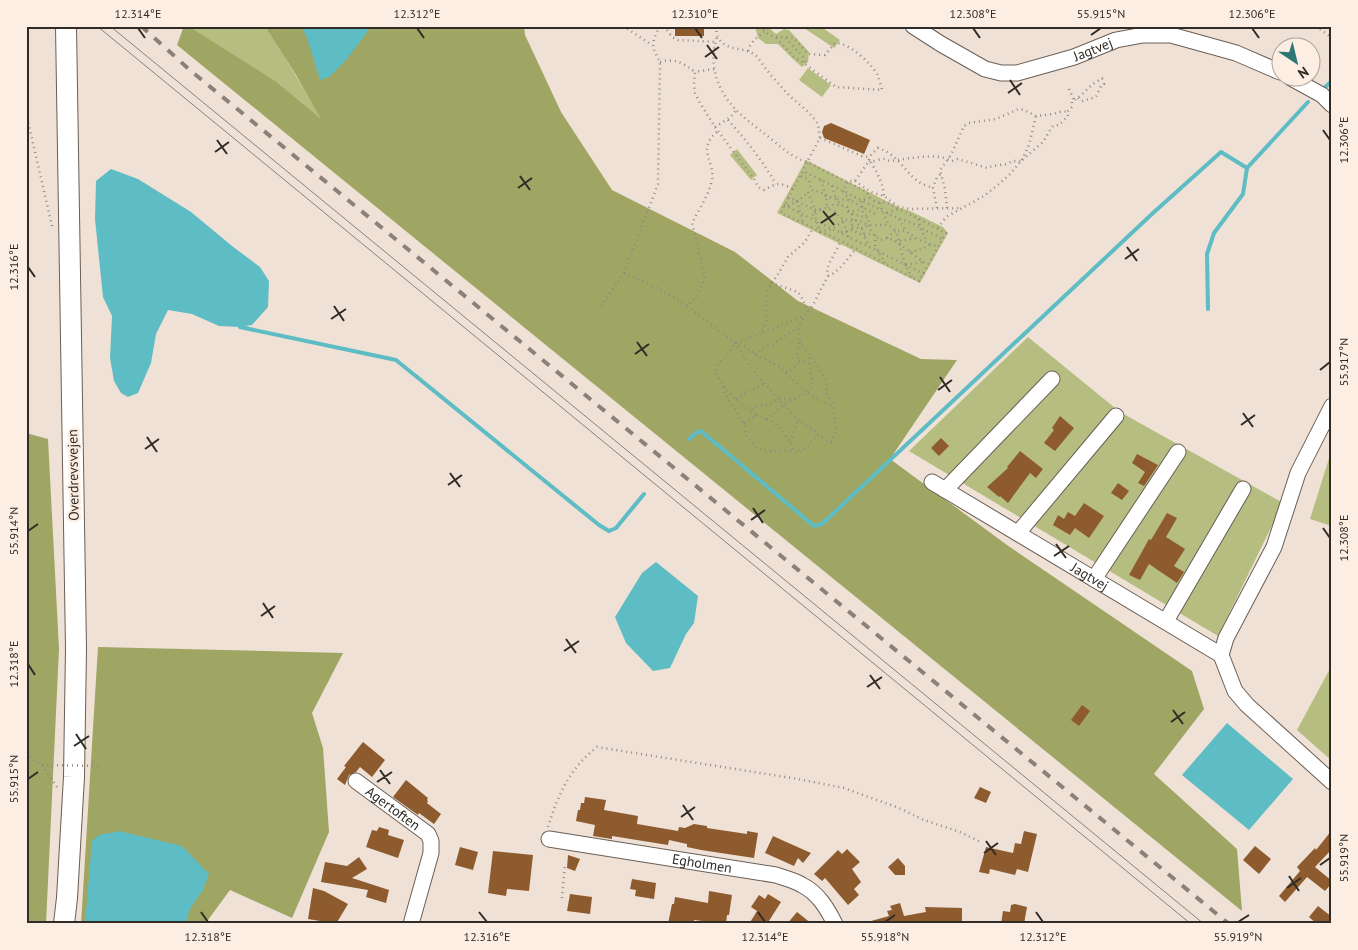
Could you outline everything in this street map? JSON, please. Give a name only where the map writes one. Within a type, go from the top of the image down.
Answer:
[{"type":"main road","name":"Overdrevsvejen","points":[[64,924],[74,777],[76,649],[66,26]]},
{"type":"street","name":"Jagtvej","points":[[913,26],[984,69],[1000,73],[1017,73],[1064,60],[1116,40],[1143,36],[1171,35],[1236,53],[1270,68]]},
{"type":"street","points":[[1309,88],[1322,95],[1332,105]]},
{"type":"street","points":[[946,490],[1052,379]]},
{"type":"street","points":[[1332,406],[1298,473],[1274,547],[1226,638],[1221,655],[1235,691],[1247,705],[1332,782]]},
{"type":"street","points":[[1018,533],[1116,416]]},
{"type":"street","points":[[1094,578],[1178,452]]},
{"type":"street","name":"Jagtvej","points":[[932,482],[1221,655]]},
{"type":"street","points":[[1166,621],[1243,488]]},
{"type":"street","name":"Agertoften","points":[[356,781],[428,834],[431,841],[431,853],[411,924]]},
{"type":"street","name":"Egholmen","points":[[549,839],[776,875],[802,885],[814,893],[825,905],[835,924]]},
{"type":"path","points":[[623,26],[652,45]]},
{"type":"path","points":[[601,306],[624,273],[658,184],[660,62],[652,45],[660,26]]},
{"type":"path","points":[[664,26],[672,37],[678,40],[716,42]]},
{"type":"path","points":[[716,26],[718,37],[724,44],[733,49],[748,51],[755,55],[787,93],[819,125],[818,132],[820,138],[781,213],[920,281],[946,232],[886,202],[880,203],[869,198],[861,200]]},
{"type":"path","points":[[760,26],[764,32],[776,38],[794,57],[836,87],[882,90],[876,74],[866,60],[840,42],[835,43],[825,55],[808,54],[794,38],[776,38]]},
{"type":"path","points":[[1316,26],[1332,38]]},
{"type":"path","points":[[748,51],[749,46],[754,40],[764,32]]},
{"type":"path","points":[[718,37],[714,69],[721,91],[736,110],[781,148],[800,160],[867,192],[869,198]]},
{"type":"path","points":[[785,37],[804,58],[806,64]]},
{"type":"path","points":[[804,58],[808,54]]},
{"type":"path","points":[[660,62],[681,62],[695,72],[714,69]]},
{"type":"path","points":[[695,72],[695,93],[715,127],[758,187],[764,190],[776,184],[784,184],[793,189]]},
{"type":"path","points":[[938,228],[946,217],[984,196],[1010,174],[1021,161],[1043,142],[1054,126],[1058,125],[1068,116],[1067,112],[1072,107],[1072,101],[1076,99],[1089,87],[1103,78],[1104,84],[1101,86],[1096,97],[1082,101],[1076,99],[1069,89]]},
{"type":"path","points":[[947,208],[940,170],[951,155],[964,126],[969,123],[996,119],[1018,109],[1036,116],[1063,111],[1067,112]]},
{"type":"path","points":[[715,127],[736,110]]},
{"type":"path","points":[[1021,161],[1029,145],[1036,116]]},
{"type":"path","points":[[727,119],[740,132],[776,184]]},
{"type":"path","points":[[687,306],[697,296],[705,278],[692,223],[711,184],[712,171],[707,145],[710,137],[718,131]]},
{"type":"path","points":[[820,138],[862,156],[869,157]]},
{"type":"path","points":[[869,157],[878,148],[890,154],[917,181],[934,188]]},
{"type":"path","points":[[869,157],[880,179],[884,196]]},
{"type":"path","points":[[854,181],[870,162],[883,159],[889,162],[927,157],[952,161],[958,159],[987,168],[1013,161],[1021,161]]},
{"type":"path","points":[[803,170],[888,214],[912,223],[943,239]]},
{"type":"path","points":[[937,208],[934,188],[937,177],[941,174]]},
{"type":"path","points":[[800,176],[809,180],[816,221],[820,226],[820,232]]},
{"type":"path","points":[[821,180],[826,196],[827,208]]},
{"type":"path","points":[[847,182],[854,181],[871,192],[884,196],[897,206],[909,210],[962,208]]},
{"type":"path","points":[[843,191],[847,182]]},
{"type":"path","points":[[831,185],[836,199],[852,214],[868,217],[882,211]]},
{"type":"path","points":[[786,206],[797,201],[810,191],[821,192],[826,196],[836,199],[850,200]]},
{"type":"path","points":[[843,191],[850,200],[875,214]]},
{"type":"path","points":[[788,197],[815,210],[833,205],[841,205]]},
{"type":"path","points":[[861,200],[864,212],[868,217],[868,225],[880,240],[887,238],[896,231],[906,231]]},
{"type":"path","points":[[797,201],[803,224]]},
{"type":"path","points":[[880,203],[889,225],[896,231],[897,241],[900,245],[928,265]]},
{"type":"path","points":[[786,206],[924,274]]},
{"type":"path","points":[[827,208],[835,212],[843,220],[849,237]]},
{"type":"path","points":[[848,211],[856,211],[863,208]]},
{"type":"path","points":[[808,217],[821,209]]},
{"type":"path","points":[[888,214],[899,209]]},
{"type":"path","points":[[852,214],[854,221],[864,231],[869,247]]},
{"type":"path","points":[[899,218],[906,231],[915,238],[938,247]]},
{"type":"path","points":[[919,219],[920,227],[930,244]]},
{"type":"path","points":[[820,232],[832,228],[843,220],[858,220],[868,225],[889,225]]},
{"type":"path","points":[[852,228],[854,221]]},
{"type":"path","points":[[839,232],[852,228],[865,228],[868,225]]},
{"type":"path","points":[[762,333],[767,318],[766,297],[771,283],[778,276],[788,257],[805,242],[813,228]]},
{"type":"path","points":[[852,228],[864,236],[874,234]]},
{"type":"path","points":[[874,234],[875,246],[886,265]]},
{"type":"path","points":[[887,238],[897,241],[915,238]]},
{"type":"path","points":[[755,354],[798,328],[807,312],[813,306],[828,276],[830,262],[841,241]]},
{"type":"path","points":[[909,253],[930,244]]},
{"type":"path","points":[[900,245],[905,265],[912,278]]},
{"type":"path","points":[[828,276],[834,274],[856,250]]},
{"type":"path","points":[[877,260],[890,258]]},
{"type":"path","points":[[905,265],[922,262]]},
{"type":"path","points":[[624,273],[665,292],[687,306],[735,342],[745,346],[786,372],[807,392],[834,407]]},
{"type":"path","points":[[771,283],[798,292],[807,312]]},
{"type":"path","points":[[804,317],[735,342],[730,352],[718,364],[715,372],[722,385],[724,394],[744,422],[746,435],[757,448],[765,451],[793,451],[797,453],[819,436]]},
{"type":"path","points":[[735,342],[759,378],[798,420],[819,436],[831,442],[835,437],[837,427],[834,419],[834,407],[827,394],[826,380],[800,342],[798,328]]},
{"type":"path","points":[[786,372],[794,368],[799,361],[797,351],[800,342]]},
{"type":"path","points":[[750,411],[754,407],[770,404],[779,399],[793,399],[807,392],[813,385],[808,362],[810,355]]},
{"type":"path","points":[[799,361],[808,362]]},
{"type":"path","points":[[736,399],[743,394],[758,389],[764,383]]},
{"type":"path","points":[[722,385],[740,404],[756,415],[777,424],[790,442],[793,451]]},
{"type":"path","points":[[766,419],[793,399]]},
{"type":"path","points":[[744,422],[756,415]]},
{"type":"path","points":[[790,442],[798,420]]},
{"type":"path","points":[[549,839],[548,828],[554,807],[567,778],[586,755],[596,747],[844,788],[899,808],[924,820],[960,832],[981,842]]},
{"type":"path","points":[[26,754],[42,765],[59,790]]},
{"type":"path","points":[[42,765],[102,766]]},
{"type":"path","points":[[562,898],[565,864]]},
{"type":"green space","points":[[184,26],[188,26],[275,81],[321,119],[265,26],[524,26],[525,35],[561,112],[612,190],[735,252],[798,301],[921,359],[957,360],[890,459],[1007,545],[1192,671],[1204,709],[1154,774],[1237,849],[1242,911],[177,45]]},
{"type":"green space","points":[[188,26],[266,26],[323,121]]},
{"type":"green space","points":[[755,26],[767,26],[776,34],[784,29],[789,30],[809,52],[808,62],[802,67],[778,44],[766,44],[758,38]]},
{"type":"green space","points":[[801,26],[820,26],[840,40],[834,48]]},
{"type":"green space","points":[[808,68],[831,85],[822,97],[799,80]]},
{"type":"green space","points":[[737,149],[757,175],[751,180],[730,155]]},
{"type":"green space","points":[[806,160],[898,207],[943,227],[948,233],[920,283],[777,213]]},
{"type":"green space","points":[[1028,337],[1120,412],[1283,503],[1218,636],[909,451]]},
{"type":"green space","points":[[26,433],[48,439],[59,649],[46,924],[26,924]]},
{"type":"green space","points":[[1332,449],[1332,526],[1310,519]]},
{"type":"green space","points":[[98,647],[343,653],[312,713],[323,748],[329,832],[292,918],[230,890],[205,924],[81,924]]},
{"type":"green space","points":[[1332,665],[1332,761],[1297,730]]},
{"type":"water","points":[[301,26],[371,26],[345,61],[329,77],[320,80],[307,38]]},
{"type":"water","points":[[111,169],[138,179],[191,212],[260,267],[269,281],[268,307],[252,325],[240,327],[219,326],[192,314],[168,310],[156,334],[151,363],[138,393],[128,397],[121,393],[114,381],[110,358],[112,316],[103,297],[95,219],[96,181]]},
{"type":"water","points":[[656,562],[698,596],[694,623],[686,634],[670,668],[653,671],[626,643],[615,617],[642,573]]},
{"type":"water","points":[[1227,723],[1293,779],[1249,830],[1182,775]]},
{"type":"water","points":[[119,831],[182,846],[209,874],[203,890],[191,907],[185,924],[85,924],[92,841],[99,835]]},
{"type":"building","points":[[675,26],[704,26],[704,36],[675,36]]},
{"type":"building","points":[[831,123],[870,140],[864,154],[824,138],[822,132],[824,126]]},
{"type":"building","points":[[1060,416],[1074,428],[1055,451],[1044,443],[1054,430],[1052,428]]},
{"type":"building","points":[[941,438],[949,446],[939,456],[931,448]]},
{"type":"building","points":[[1020,451],[1043,469],[1036,478],[1030,473],[1008,503],[987,487],[1008,468]]},
{"type":"building","points":[[1137,454],[1158,465],[1144,486],[1138,483],[1145,472],[1132,463]]},
{"type":"building","points":[[1118,483],[1129,491],[1122,500],[1111,493]]},
{"type":"building","points":[[1084,503],[1104,516],[1089,538],[1075,528],[1070,535],[1053,525],[1058,515],[1064,519],[1068,512],[1075,516]]},
{"type":"building","points":[[1167,513],[1177,518],[1166,537],[1185,549],[1174,566],[1184,572],[1177,583],[1149,564],[1140,580],[1129,575],[1149,539],[1151,540]]},
{"type":"building","points":[[1082,705],[1090,711],[1079,726],[1071,720]]},
{"type":"building","points":[[363,742],[385,760],[372,777],[360,767],[356,772],[349,775],[345,785],[337,779],[346,767],[344,766]]},
{"type":"building","points":[[406,780],[428,798],[427,803],[441,814],[434,824],[393,797]]},
{"type":"building","points":[[980,787],[991,792],[986,803],[974,798]]},
{"type":"building","points":[[585,797],[606,800],[604,810],[638,816],[637,824],[678,831],[679,827],[685,828],[694,824],[707,826],[707,828],[747,834],[747,831],[758,833],[754,858],[701,850],[687,847],[687,844],[669,840],[668,845],[612,836],[612,839],[593,836],[595,825],[576,821],[578,810],[580,810],[581,803],[584,803]]},
{"type":"building","points":[[379,827],[389,830],[388,835],[404,840],[398,858],[366,847],[372,830],[377,831]]},
{"type":"building","points":[[1332,830],[1332,849],[1315,867],[1332,883],[1325,891],[1307,877],[1285,902],[1279,896],[1300,871],[1297,867],[1315,848],[1316,850]]},
{"type":"building","points":[[1024,831],[1037,834],[1028,872],[1017,869],[1015,875],[990,869],[989,874],[979,872],[986,847],[1013,853],[1015,843],[1021,844]]},
{"type":"building","points":[[773,836],[811,853],[803,863],[798,858],[794,866],[765,853]]},
{"type":"building","points":[[1255,846],[1271,859],[1259,874],[1243,860]]},
{"type":"building","points":[[460,847],[478,852],[473,870],[455,865]]},
{"type":"building","points":[[847,849],[860,862],[852,869],[861,882],[854,889],[859,895],[848,905],[825,878],[822,881],[814,874],[838,850],[842,854]]},
{"type":"building","points":[[493,851],[533,855],[529,891],[507,889],[506,896],[488,893]]},
{"type":"building","points":[[568,855],[580,859],[575,871],[567,868]]},
{"type":"building","points":[[359,857],[367,869],[352,878],[389,890],[386,903],[366,897],[368,890],[321,882],[325,862],[347,866]]},
{"type":"building","points":[[898,858],[905,866],[905,875],[895,875],[888,867]]},
{"type":"building","points":[[632,879],[656,883],[654,899],[635,896],[636,890],[630,889]]},
{"type":"building","points":[[313,888],[324,891],[348,904],[336,924],[308,919]]},
{"type":"building","points":[[709,891],[732,895],[726,924],[694,920],[694,924],[668,924],[675,897],[708,903]]},
{"type":"building","points":[[570,894],[592,897],[590,914],[567,911]]},
{"type":"building","points":[[768,894],[781,902],[767,924],[749,924],[757,911],[751,907],[759,895],[765,899]]},
{"type":"building","points":[[900,903],[904,916],[926,912],[925,907],[962,908],[962,924],[871,924],[871,921],[889,916],[887,911],[892,910],[890,906]]},
{"type":"building","points":[[1011,905],[1027,907],[1024,924],[1001,924],[1003,911],[1010,912]]},
{"type":"building","points":[[1318,906],[1332,917],[1332,924],[1317,924],[1309,917]]},
{"type":"building","points":[[797,912],[812,924],[787,924]]},
{"type":"waterway","points":[[1323,89],[1332,81]]},
{"type":"waterway","points":[[689,439],[701,431],[814,526],[822,524],[1153,213],[1221,152],[1247,168],[1308,102]]},
{"type":"waterway","points":[[1208,309],[1207,254],[1214,233],[1243,194],[1247,168]]},
{"type":"waterway","points":[[240,327],[396,360],[599,525],[609,531],[616,528],[644,494]]},
{"type":"tram line","points":[[97,26],[1191,924]]},
{"type":"tram line","points":[[110,26],[1204,924]]},
{"type":"railway","points":[[141,26],[191,71],[1229,924]]}]
